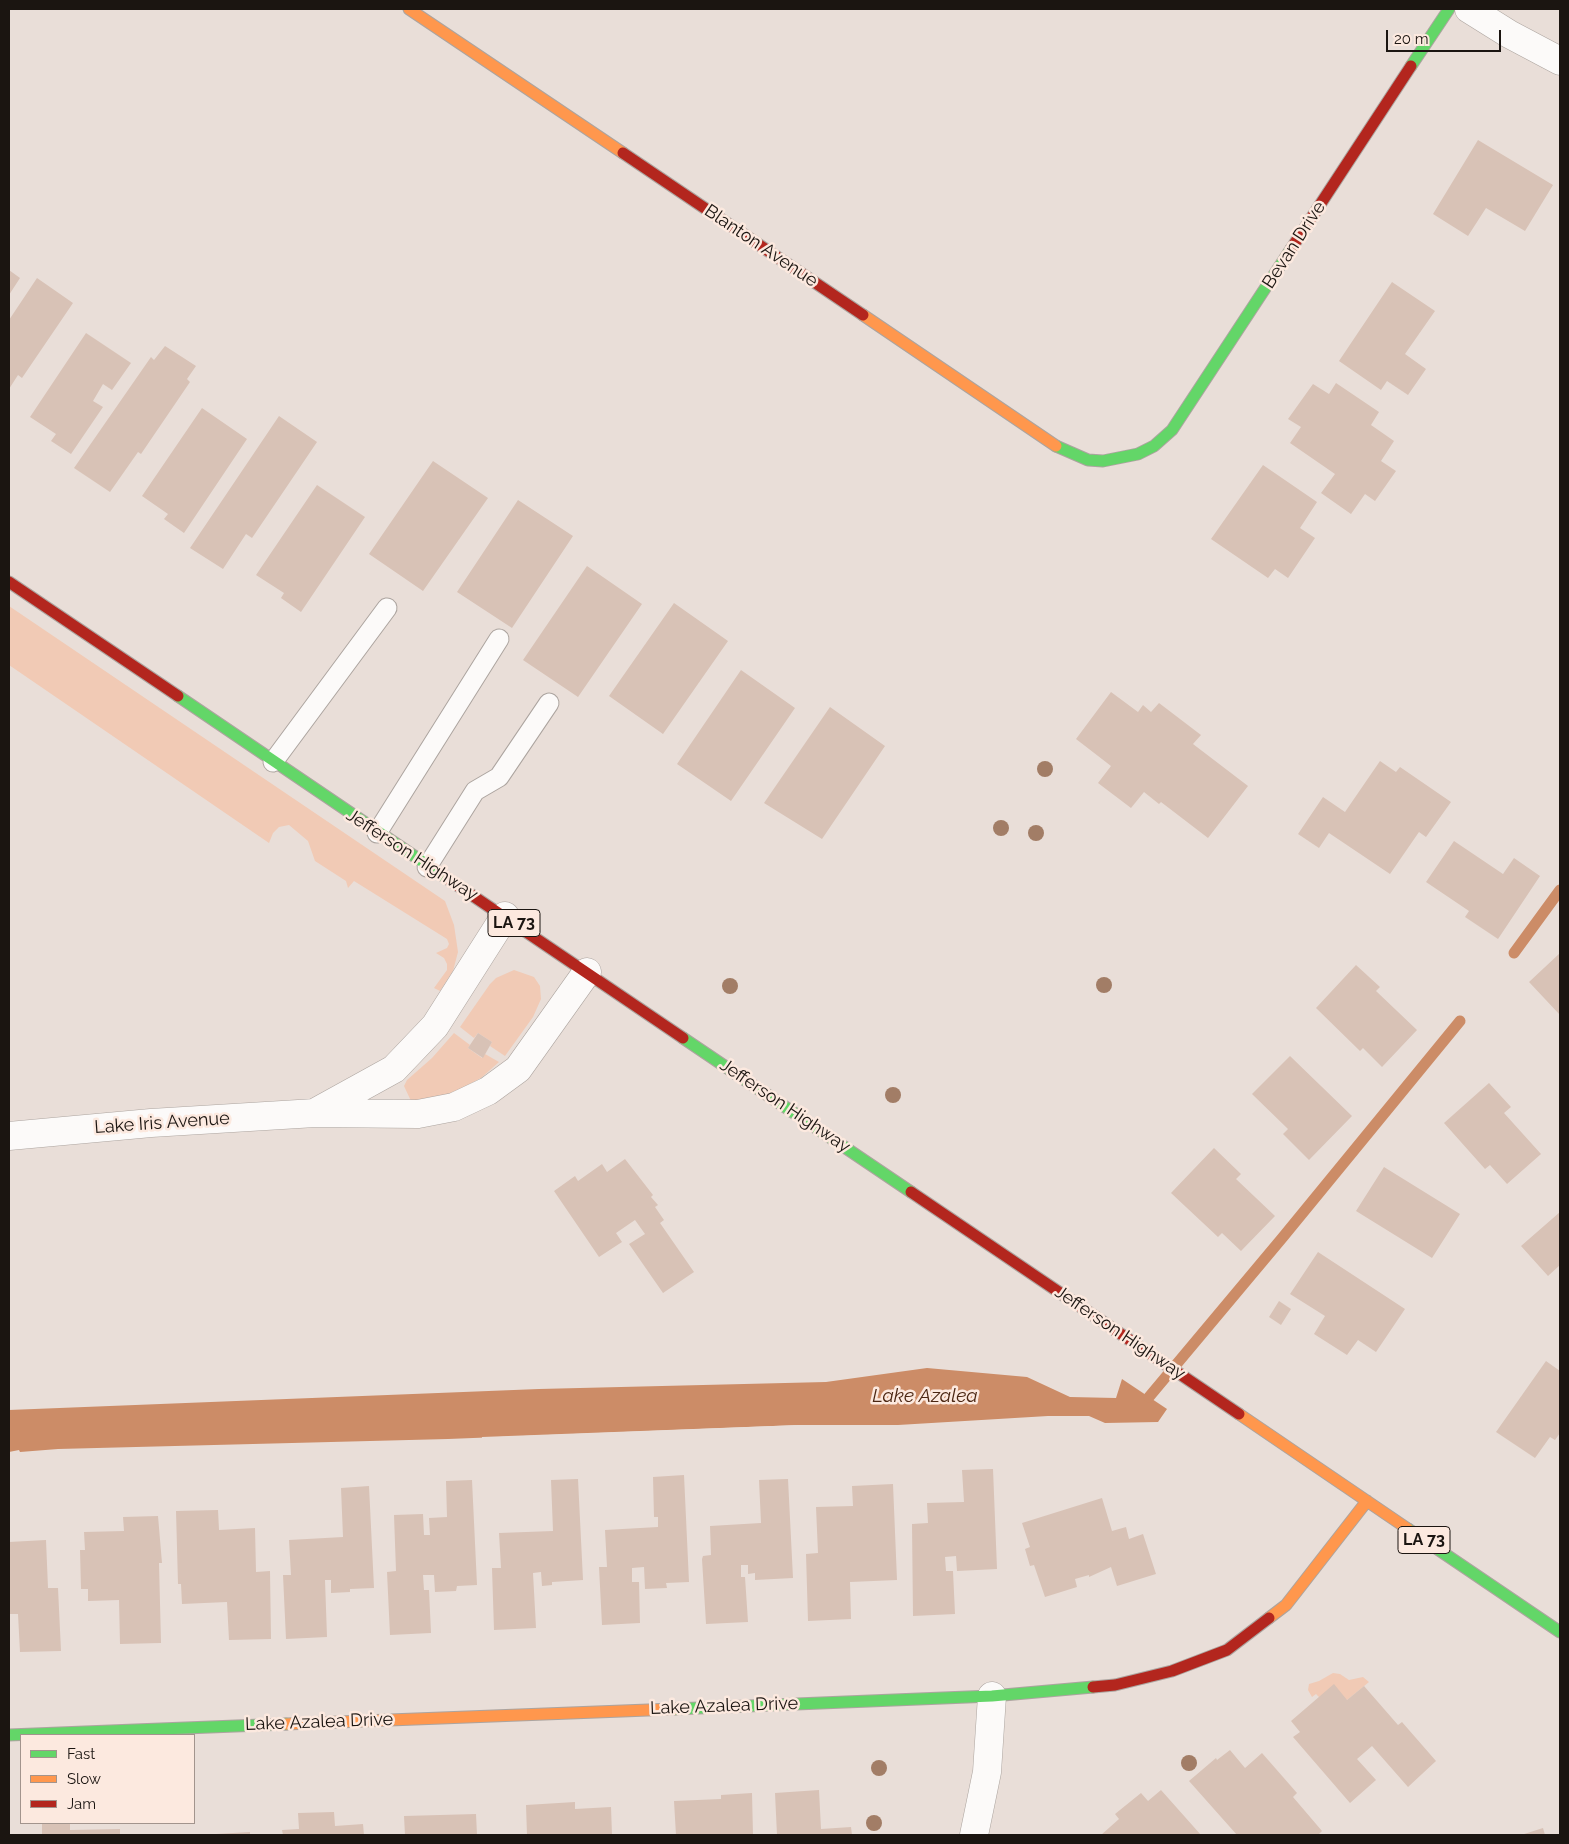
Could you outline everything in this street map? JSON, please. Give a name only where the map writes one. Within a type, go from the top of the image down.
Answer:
[{"type":"street","name":"Blanton Avenue","points":[[409,9],[1058,447],[1088,460],[1121,459]]},
{"type":"street","name":"Bevan Drive","points":[[1121,459],[1138,454],[1154,446],[1172,430],[1449,9]]},
{"type":"street","points":[[1469,9],[1509,34],[1560,61]]},
{"type":"street","name":"Jefferson Highway","points":[[9,582],[427,867],[505,916],[1020,1264],[1560,1632]]},
{"type":"street","name":"Lake Iris Avenue","points":[[315,1113],[394,1069],[436,1026],[505,916]]},
{"type":"street","name":"Lake Iris Avenue","points":[[9,1136],[151,1123],[315,1113],[418,1114],[454,1107],[488,1091],[518,1069],[587,972]]},
{"type":"street","name":"Lake Azalea Drive","points":[[34,1734],[992,1696],[1115,1685],[1172,1672],[1227,1650],[1286,1605],[1367,1501]]},
{"type":"street","points":[[974,1835],[987,1772],[992,1696]]},
{"type":"lane","points":[[273,762],[387,608]]},
{"type":"lane","points":[[377,833],[499,639]]},
{"type":"lane","points":[[427,867],[476,791],[499,777],[550,704]]},
{"type":"shaded area","points":[[9,606],[445,901],[454,925],[458,952],[453,971],[440,991],[434,988],[447,970],[447,964],[444,958],[436,953],[447,948],[449,944],[447,939],[354,881],[348,888],[346,881],[315,861],[308,841],[289,825],[279,827],[273,833],[269,843],[9,665]]},
{"type":"shaded area","points":[[514,970],[534,977],[540,986],[541,999],[533,1017],[505,1056],[490,1046],[492,1042],[478,1033],[474,1038],[460,1027],[490,984],[496,978]]},
{"type":"shaded area","points":[[454,1033],[470,1045],[468,1048],[482,1058],[485,1054],[499,1062],[481,1078],[453,1093],[438,1099],[411,1101],[404,1086],[407,1080],[432,1058]]},
{"type":"shaded area","points":[[1333,1673],[1340,1674],[1349,1680],[1363,1677],[1369,1682],[1347,1700],[1319,1697],[1316,1694],[1312,1697],[1308,1690],[1309,1684]]},
{"type":"water","name":"Lake Azalea","points":[[927,1368],[1027,1377],[1070,1397],[1116,1398],[1122,1379],[1167,1409],[1158,1422],[1105,1423],[1089,1416],[1048,1416],[898,1425],[799,1425],[448,1439],[58,1449],[20,1452],[19,1450],[9,1452],[9,1410],[539,1389],[826,1382]]},
{"type":"pier","points":[[799,1425],[799,1428],[482,1439],[482,1437]]},
{"type":"building","points":[[1478,140],[1553,185],[1525,231],[1486,208],[1468,236],[1433,214]]},
{"type":"building","points":[[9,270],[20,278],[9,295]]},
{"type":"building","points":[[37,278],[73,303],[22,378],[18,375],[9,389],[9,320]]},
{"type":"building","points":[[1392,282],[1435,311],[1405,354],[1426,369],[1408,395],[1387,381],[1381,390],[1339,361]]},
{"type":"building","points":[[86,333],[131,363],[112,390],[103,384],[93,401],[103,407],[71,454],[51,441],[56,434],[30,417]]},
{"type":"building","points":[[165,346],[196,366],[187,379],[190,382],[141,454],[138,452],[110,492],[74,468],[151,357],[154,360]]},
{"type":"building","points":[[1336,383],[1379,412],[1371,425],[1394,441],[1381,461],[1396,471],[1375,501],[1365,494],[1351,514],[1321,493],[1335,474],[1290,443],[1301,427],[1288,419],[1313,384],[1329,394]]},
{"type":"building","points":[[202,408],[247,439],[184,533],[164,519],[168,514],[142,496]]},
{"type":"building","points":[[279,416],[317,442],[252,538],[246,534],[223,569],[190,548]]},
{"type":"building","points":[[433,461],[488,498],[423,591],[369,554]]},
{"type":"building","points":[[1263,465],[1317,502],[1300,528],[1315,538],[1288,578],[1275,569],[1268,578],[1211,539]]},
{"type":"building","points":[[317,485],[365,517],[301,612],[281,598],[284,593],[256,575]]},
{"type":"building","points":[[518,500],[573,536],[512,628],[457,592]]},
{"type":"building","points":[[587,566],[642,604],[578,697],[523,660]]},
{"type":"building","points":[[674,603],[728,641],[663,734],[609,696]]},
{"type":"building","points":[[741,670],[795,708],[731,801],[677,764]]},
{"type":"building","points":[[1111,692],[1138,712],[1143,705],[1151,712],[1159,703],[1201,735],[1193,744],[1248,786],[1208,838],[1161,802],[1159,804],[1144,792],[1131,808],[1098,783],[1111,766],[1076,739]]},
{"type":"building","points":[[830,707],[885,746],[822,839],[764,803]]},
{"type":"building","points":[[1380,761],[1396,772],[1400,767],[1451,802],[1426,837],[1419,832],[1390,874],[1329,833],[1319,848],[1298,834],[1323,797],[1345,812]]},
{"type":"building","points":[[1454,841],[1503,874],[1514,858],[1540,876],[1498,939],[1465,917],[1469,911],[1426,882]]},
{"type":"building","points":[[1560,953],[1560,1015],[1529,982]]},
{"type":"building","points":[[1356,965],[1380,987],[1376,991],[1417,1030],[1382,1067],[1363,1048],[1360,1051],[1316,1008]]},
{"type":"building","points":[[478,1033],[492,1042],[483,1058],[468,1048]]},
{"type":"building","points":[[1290,1056],[1352,1116],[1309,1160],[1283,1134],[1288,1129],[1252,1094]]},
{"type":"building","points":[[1489,1083],[1511,1107],[1504,1113],[1541,1154],[1507,1184],[1490,1165],[1485,1169],[1444,1123]]},
{"type":"building","points":[[1214,1148],[1241,1174],[1236,1179],[1275,1216],[1241,1251],[1222,1233],[1218,1237],[1171,1193]]},
{"type":"building","points":[[625,1159],[653,1195],[651,1197],[658,1205],[655,1207],[664,1220],[660,1223],[694,1272],[663,1293],[629,1244],[645,1234],[635,1220],[616,1233],[622,1242],[599,1257],[554,1191],[575,1176],[578,1181],[602,1164],[607,1172]]},
{"type":"building","points":[[1384,1167],[1460,1214],[1432,1258],[1356,1211]]},
{"type":"building","points":[[1560,1212],[1560,1265],[1548,1276],[1521,1246]]},
{"type":"building","points":[[1318,1252],[1405,1309],[1376,1352],[1358,1340],[1347,1355],[1314,1334],[1325,1316],[1290,1294]]},
{"type":"building","points":[[1279,1301],[1291,1309],[1281,1325],[1269,1317]]},
{"type":"building","points":[[1546,1361],[1560,1371],[1560,1433],[1555,1440],[1550,1437],[1535,1458],[1496,1432]]},
{"type":"building","points":[[993,1469],[997,1569],[957,1571],[956,1556],[945,1557],[946,1571],[953,1571],[955,1614],[913,1616],[912,1524],[928,1523],[927,1503],[964,1502],[962,1470]]},
{"type":"building","points":[[684,1475],[689,1582],[666,1583],[667,1588],[645,1589],[644,1567],[632,1568],[632,1582],[639,1582],[640,1623],[602,1625],[599,1567],[607,1567],[605,1530],[658,1527],[658,1517],[654,1517],[653,1477]]},
{"type":"building","points":[[578,1479],[583,1580],[552,1582],[552,1585],[542,1586],[541,1572],[533,1573],[536,1628],[494,1630],[492,1568],[501,1568],[499,1533],[553,1531],[551,1480]]},
{"type":"building","points":[[788,1479],[793,1578],[755,1580],[755,1573],[748,1574],[748,1565],[741,1565],[741,1577],[745,1577],[748,1622],[706,1624],[702,1559],[703,1556],[711,1555],[710,1526],[761,1523],[759,1480]]},
{"type":"building","points":[[472,1480],[477,1585],[457,1586],[456,1591],[435,1592],[434,1575],[423,1575],[424,1590],[429,1590],[431,1633],[390,1635],[387,1572],[396,1571],[394,1515],[423,1514],[424,1535],[430,1535],[429,1518],[447,1517],[446,1481]]},
{"type":"building","points":[[893,1484],[897,1580],[850,1582],[851,1619],[808,1621],[806,1554],[818,1553],[816,1507],[853,1506],[852,1486]]},
{"type":"building","points":[[369,1486],[374,1588],[350,1589],[350,1592],[331,1593],[331,1580],[325,1580],[327,1637],[286,1639],[283,1575],[291,1575],[289,1540],[343,1537],[341,1488]]},
{"type":"building","points":[[1102,1498],[1112,1531],[1126,1527],[1129,1539],[1143,1534],[1156,1574],[1117,1586],[1111,1567],[1089,1577],[1089,1575],[1075,1579],[1077,1587],[1045,1597],[1034,1565],[1030,1566],[1025,1549],[1030,1547],[1022,1523]]},
{"type":"building","points":[[218,1510],[219,1530],[255,1528],[256,1572],[270,1571],[271,1639],[229,1640],[227,1602],[182,1604],[181,1584],[178,1584],[176,1511]]},
{"type":"building","points":[[158,1516],[162,1563],[159,1563],[161,1643],[120,1644],[119,1600],[88,1601],[88,1589],[81,1589],[80,1550],[85,1550],[84,1532],[124,1531],[123,1517]]},
{"type":"building","points":[[46,1540],[48,1588],[58,1588],[61,1651],[20,1652],[18,1614],[9,1614],[9,1542]]},
{"type":"building","points":[[1334,1684],[1347,1700],[1364,1686],[1398,1725],[1402,1722],[1436,1761],[1408,1787],[1372,1746],[1357,1759],[1376,1780],[1350,1803],[1293,1737],[1300,1732],[1291,1721]]},
{"type":"building","points":[[1230,1750],[1245,1768],[1262,1753],[1297,1793],[1293,1797],[1322,1831],[1318,1835],[1237,1835],[1189,1781],[1216,1758],[1217,1760]]},
{"type":"building","points":[[819,1790],[821,1829],[851,1827],[852,1835],[777,1835],[775,1793]]},
{"type":"building","points":[[1161,1790],[1201,1835],[1101,1835],[1119,1819],[1115,1814],[1141,1793],[1148,1801]]},
{"type":"building","points":[[752,1793],[753,1835],[676,1835],[674,1801],[721,1799],[721,1795]]},
{"type":"building","points":[[575,1802],[575,1809],[611,1807],[612,1835],[527,1835],[526,1805]]},
{"type":"building","points":[[334,1812],[335,1826],[363,1824],[364,1835],[283,1835],[282,1830],[299,1829],[298,1813]]},
{"type":"building","points":[[476,1814],[477,1835],[405,1835],[404,1816]]},
{"type":"building","points":[[42,1824],[70,1824],[70,1830],[120,1829],[120,1835],[42,1835]]},
{"type":"building","points":[[1543,1828],[1545,1835],[1521,1835]]},
{"type":"building","points":[[250,1832],[250,1835],[216,1835],[216,1834]]},
{"type":"waterway","points":[[1514,953],[1560,890]]},
{"type":"waterway","points":[[1149,1397],[1460,1021]]},
{"type":"traffic: fast","points":[[1411,66],[1449,9]]},
{"type":"traffic: fast","points":[[1056,446],[1088,460],[1103,461],[1138,454],[1154,446],[1172,430],[1291,249]]},
{"type":"traffic: fast","points":[[178,696],[448,879]]},
{"type":"traffic: fast","points":[[683,1038],[911,1192]]},
{"type":"traffic: fast","points":[[1408,1529],[1560,1632]]},
{"type":"traffic: fast","points":[[674,1709],[992,1696],[1093,1687]]},
{"type":"traffic: fast","points":[[34,1734],[286,1724]]},
{"type":"traffic: fast","points":[[9,1735],[20,1735]]},
{"type":"traffic: slow","points":[[409,9],[623,153]]},
{"type":"traffic: slow","points":[[863,315],[1056,446]]},
{"type":"traffic: slow","points":[[1239,1414],[1408,1529]]},
{"type":"traffic: slow","points":[[1269,1618],[1286,1605],[1367,1501]]},
{"type":"traffic: slow","points":[[286,1724],[674,1709]]},
{"type":"traffic: jam","points":[[1291,249],[1411,66]]},
{"type":"traffic: jam","points":[[623,153],[863,315]]},
{"type":"traffic: jam","points":[[9,582],[178,696]]},
{"type":"traffic: jam","points":[[448,879],[683,1038]]},
{"type":"traffic: jam","points":[[911,1192],[1239,1414]]},
{"type":"traffic: jam","points":[[1093,1687],[1115,1685],[1172,1671],[1227,1650],[1269,1618]]}]
